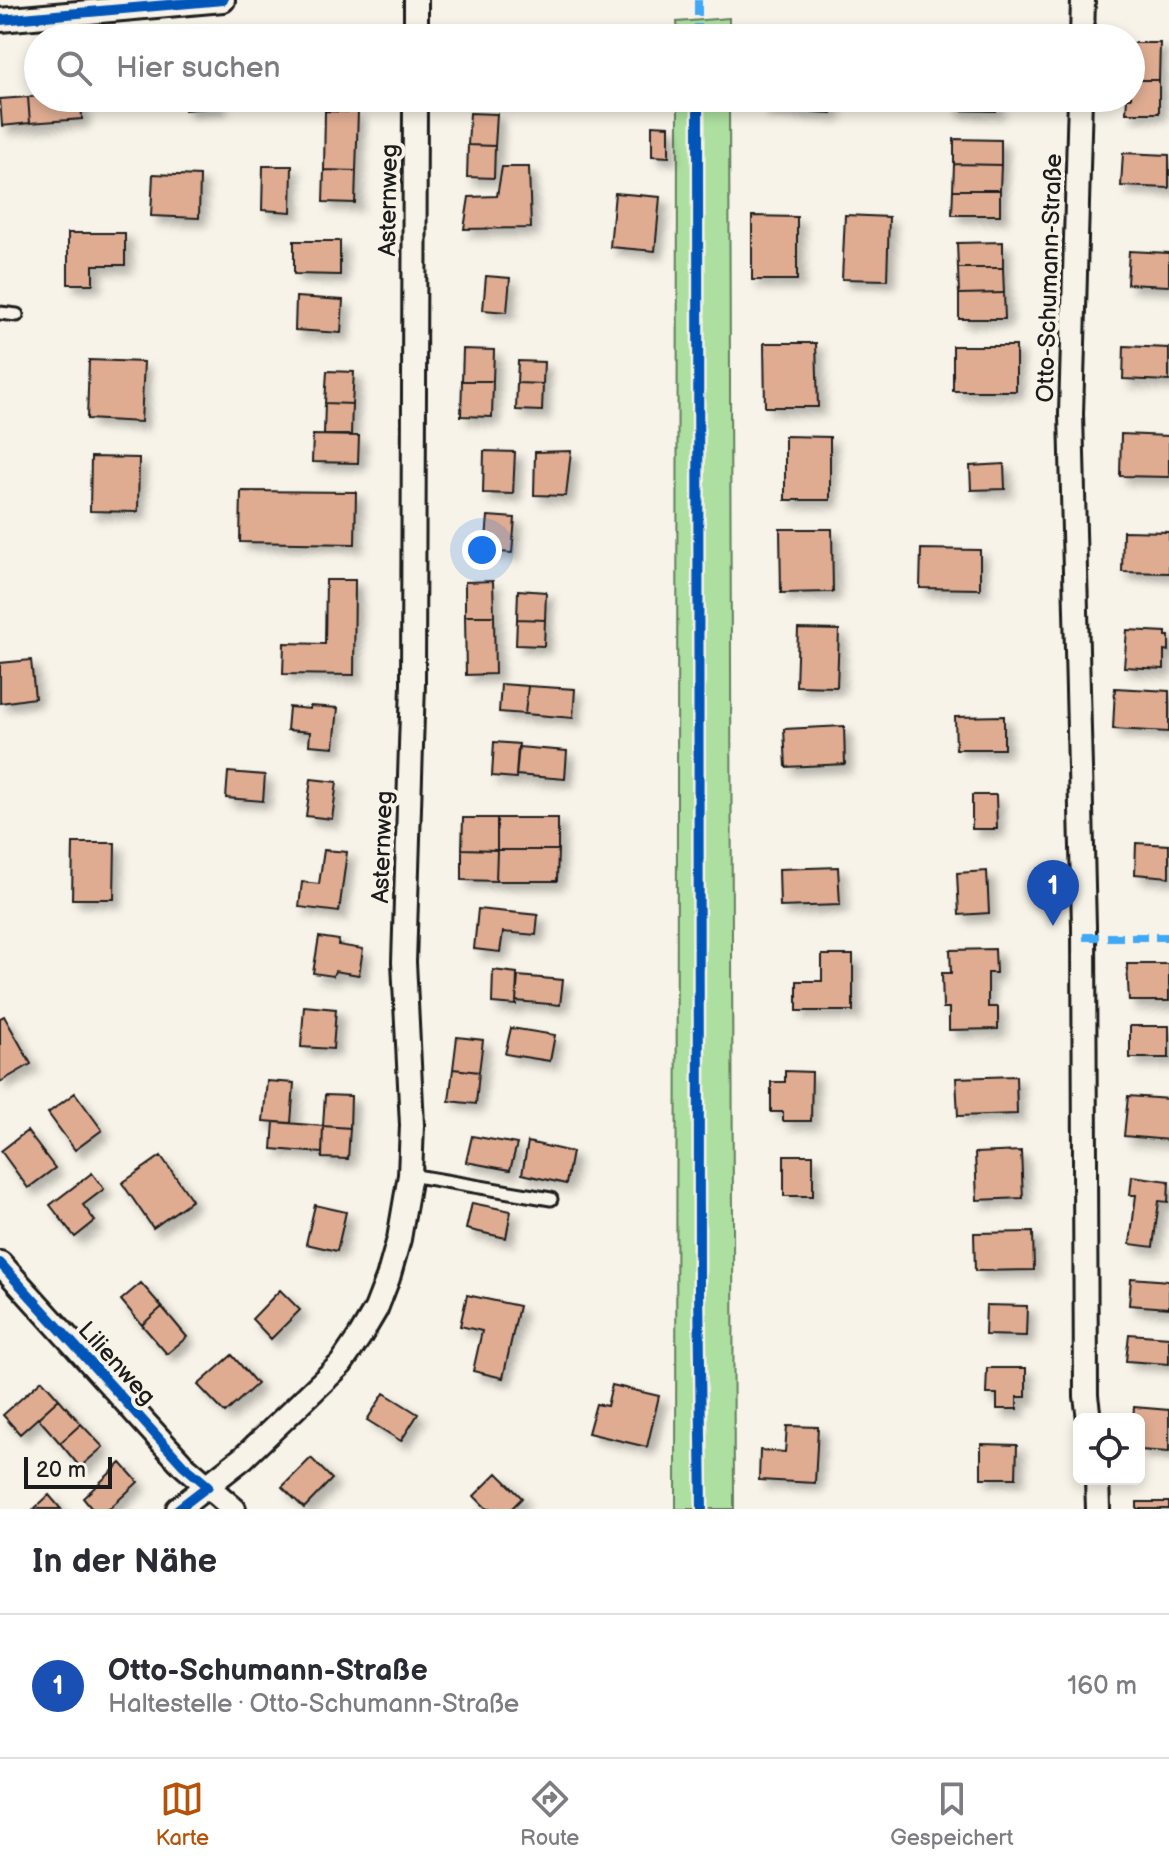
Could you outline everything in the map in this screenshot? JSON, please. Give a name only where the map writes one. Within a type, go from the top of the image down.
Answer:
[{"type":"street","points":[[0,20],[223,0]]},
{"type":"street","points":[[416,0],[416,24]]},
{"type":"street","points":[[1082,24],[1083,0]]},
{"type":"street","name":"Asternweg","points":[[178,1509],[244,1457],[341,1364],[376,1309],[388,1278],[399,1239],[410,1175],[412,1125],[404,962],[413,684],[415,112]]},
{"type":"street","name":"Otto-Schumann-Straße","points":[[1080,112],[1071,414],[1083,852],[1088,1413]]},
{"type":"street","name":"Lilienweg","points":[[0,1263],[183,1465],[234,1509]]},
{"type":"street","points":[[1097,1485],[1098,1509]]},
{"type":"lane","points":[[0,313],[17,315]]},
{"type":"lane","points":[[410,1175],[551,1199]]},
{"type":"green space","points":[[729,18],[729,24],[677,22]]},
{"type":"green space","points":[[678,112],[729,112],[734,1509],[676,1509]]},
{"type":"building","points":[[1145,43],[1160,43],[1159,80],[1145,80]]},
{"type":"building","points":[[1145,80],[1159,80],[1159,113],[1126,113],[1145,112]]},
{"type":"building","points":[[24,97],[24,112],[29,112],[30,123],[2,126],[0,99]]},
{"type":"building","points":[[29,112],[82,112],[82,119],[30,123]]},
{"type":"building","points":[[325,112],[358,112],[356,171],[324,170]]},
{"type":"building","points":[[470,113],[497,114],[495,146],[468,145]]},
{"type":"building","points":[[652,125],[669,126],[669,157],[652,156]]},
{"type":"building","points":[[954,139],[1001,140],[1001,165],[954,164]]},
{"type":"building","points":[[468,145],[495,146],[494,178],[467,177]]},
{"type":"building","points":[[1123,153],[1169,155],[1169,188],[1121,186]]},
{"type":"building","points":[[954,164],[1001,165],[1000,190],[953,190]]},
{"type":"building","points":[[263,166],[292,166],[291,212],[262,210]]},
{"type":"building","points":[[502,167],[529,167],[531,228],[464,229],[469,197],[497,196]]},
{"type":"building","points":[[324,170],[356,171],[355,203],[323,202]]},
{"type":"building","points":[[153,174],[200,176],[199,218],[151,216]]},
{"type":"building","points":[[953,190],[1000,190],[1000,215],[952,215]]},
{"type":"building","points":[[615,193],[660,197],[655,251],[610,247]]},
{"type":"building","points":[[845,215],[889,217],[887,280],[842,279]]},
{"type":"building","points":[[752,216],[797,217],[797,280],[752,280]]},
{"type":"building","points":[[68,233],[125,233],[125,265],[93,265],[93,284],[68,284]]},
{"type":"building","points":[[294,241],[340,241],[340,275],[294,274]]},
{"type":"building","points":[[1003,242],[1003,268],[958,268],[957,243]]},
{"type":"building","points":[[1129,251],[1169,253],[1169,286],[1127,284]]},
{"type":"building","points":[[958,268],[1003,268],[1004,293],[959,294]]},
{"type":"building","points":[[486,276],[510,278],[507,312],[483,310]]},
{"type":"building","points":[[1004,293],[1005,319],[959,319],[959,294]]},
{"type":"building","points":[[296,297],[343,300],[341,333],[295,330]]},
{"type":"building","points":[[764,343],[816,343],[818,407],[765,407]]},
{"type":"building","points":[[953,346],[1016,346],[1016,391],[953,391]]},
{"type":"building","points":[[1124,346],[1169,348],[1169,381],[1123,379]]},
{"type":"building","points":[[463,349],[494,350],[493,381],[462,381]]},
{"type":"building","points":[[89,360],[144,362],[141,422],[87,419]]},
{"type":"building","points":[[518,361],[544,362],[543,384],[517,383]]},
{"type":"building","points":[[327,371],[354,372],[352,404],[325,403]]},
{"type":"building","points":[[462,381],[493,381],[492,417],[461,416]]},
{"type":"building","points":[[517,383],[543,384],[542,411],[516,410]]},
{"type":"building","points":[[325,403],[352,404],[351,435],[324,435]]},
{"type":"building","points":[[1121,434],[1169,436],[1169,477],[1120,476]]},
{"type":"building","points":[[313,435],[359,436],[358,463],[312,462]]},
{"type":"building","points":[[785,436],[830,437],[830,500],[785,500]]},
{"type":"building","points":[[484,451],[515,452],[513,494],[483,493]]},
{"type":"building","points":[[571,451],[566,496],[534,495],[535,452]]},
{"type":"building","points":[[91,457],[139,458],[138,512],[90,511]]},
{"type":"building","points":[[1004,464],[1005,489],[971,490],[970,466]]},
{"type":"building","points":[[241,491],[356,492],[355,544],[240,542]]},
{"type":"building","points":[[488,516],[515,518],[512,553],[485,551]]},
{"type":"building","points":[[780,529],[832,529],[833,592],[781,593]]},
{"type":"building","points":[[1123,531],[1169,532],[1169,573],[1122,572]]},
{"type":"building","points":[[921,549],[980,550],[980,589],[920,588]]},
{"type":"building","points":[[326,580],[355,580],[354,675],[283,674],[284,643],[325,644]]},
{"type":"building","points":[[493,581],[494,616],[465,616],[465,582]]},
{"type":"building","points":[[518,590],[546,592],[545,620],[517,619]]},
{"type":"building","points":[[465,616],[494,616],[495,674],[466,675]]},
{"type":"building","points":[[517,619],[545,620],[544,646],[516,645]]},
{"type":"building","points":[[798,629],[839,630],[837,687],[796,686]]},
{"type":"building","points":[[1127,630],[1166,632],[1169,651],[1164,650],[1164,669],[1124,667]]},
{"type":"building","points":[[31,660],[35,698],[0,703],[0,663]]},
{"type":"building","points":[[501,684],[528,686],[525,714],[499,712]]},
{"type":"building","points":[[528,686],[575,689],[573,718],[525,714]]},
{"type":"building","points":[[1115,688],[1169,691],[1169,732],[1113,729]]},
{"type":"building","points":[[310,706],[338,708],[334,747],[309,745],[310,732],[287,730],[289,707],[310,709]]},
{"type":"building","points":[[1004,716],[1004,749],[956,749],[955,717]]},
{"type":"building","points":[[844,726],[845,764],[786,767],[784,729]]},
{"type":"building","points":[[494,742],[519,744],[516,778],[492,776]]},
{"type":"building","points":[[518,747],[567,751],[565,779],[516,775]]},
{"type":"building","points":[[228,772],[265,775],[263,801],[226,798]]},
{"type":"building","points":[[311,779],[337,782],[332,819],[306,816]]},
{"type":"building","points":[[972,795],[996,795],[997,829],[972,829]]},
{"type":"building","points":[[463,818],[497,818],[497,850],[462,849]]},
{"type":"building","points":[[497,818],[558,818],[558,850],[497,850]]},
{"type":"building","points":[[73,843],[115,843],[114,899],[72,899]]},
{"type":"building","points":[[1136,843],[1169,845],[1169,877],[1135,874]]},
{"type":"building","points":[[462,849],[497,850],[496,881],[462,880]]},
{"type":"building","points":[[324,850],[347,852],[339,912],[299,907],[302,882],[319,884]]},
{"type":"building","points":[[497,850],[558,850],[557,881],[496,881]]},
{"type":"building","points":[[838,867],[840,905],[780,907],[779,869]]},
{"type":"building","points":[[987,871],[989,913],[959,915],[957,873]]},
{"type":"building","points":[[478,909],[538,915],[536,935],[503,932],[500,952],[474,949]]},
{"type":"building","points":[[319,937],[339,940],[338,945],[363,949],[359,975],[335,971],[333,976],[313,973]]},
{"type":"building","points":[[995,949],[996,973],[988,973],[988,1007],[998,1007],[998,1029],[949,1030],[949,1008],[943,1008],[942,973],[951,973],[950,950]]},
{"type":"building","points":[[822,955],[853,955],[853,1011],[797,1011],[797,981],[822,981]]},
{"type":"building","points":[[1127,964],[1169,964],[1169,1001],[1129,1001]]},
{"type":"building","points":[[493,970],[517,973],[516,1005],[492,1003]]},
{"type":"building","points":[[518,976],[563,980],[560,1005],[516,1001]]},
{"type":"building","points":[[304,1006],[336,1009],[333,1049],[301,1047]]},
{"type":"building","points":[[4,1016],[31,1064],[0,1082],[0,1018]]},
{"type":"building","points":[[1130,1026],[1169,1026],[1169,1058],[1130,1058]]},
{"type":"building","points":[[511,1028],[555,1035],[550,1061],[505,1054]]},
{"type":"building","points":[[457,1037],[483,1040],[479,1072],[453,1069]]},
{"type":"building","points":[[453,1069],[479,1072],[476,1104],[449,1101]]},
{"type":"building","points":[[785,1071],[812,1072],[811,1121],[783,1121],[783,1112],[771,1112],[771,1082],[785,1082]]},
{"type":"building","points":[[1016,1076],[1017,1114],[958,1116],[956,1078]]},
{"type":"building","points":[[267,1081],[294,1083],[291,1123],[263,1121]]},
{"type":"building","points":[[75,1093],[102,1130],[75,1150],[48,1113]]},
{"type":"building","points":[[325,1095],[351,1096],[350,1128],[323,1126]]},
{"type":"building","points":[[1128,1096],[1169,1099],[1169,1140],[1124,1136]]},
{"type":"building","points":[[274,1122],[323,1126],[322,1153],[272,1149]]},
{"type":"building","points":[[323,1126],[350,1128],[348,1159],[322,1158]]},
{"type":"building","points":[[27,1131],[55,1168],[28,1188],[1,1151]]},
{"type":"building","points":[[472,1136],[517,1144],[510,1170],[466,1162]]},
{"type":"building","points":[[528,1142],[572,1152],[566,1184],[522,1174]]},
{"type":"building","points":[[1021,1151],[1023,1198],[977,1200],[975,1153]]},
{"type":"building","points":[[784,1155],[813,1155],[813,1196],[784,1196]]},
{"type":"building","points":[[161,1156],[192,1200],[153,1228],[122,1183]]},
{"type":"building","points":[[92,1173],[104,1189],[83,1205],[95,1221],[75,1237],[50,1205]]},
{"type":"building","points":[[1132,1176],[1169,1181],[1168,1202],[1159,1201],[1153,1247],[1130,1244],[1136,1195],[1130,1195]]},
{"type":"building","points":[[472,1203],[511,1211],[506,1238],[466,1229]]},
{"type":"building","points":[[315,1205],[346,1212],[337,1251],[306,1244]]},
{"type":"building","points":[[1033,1232],[1034,1270],[975,1271],[974,1233]]},
{"type":"building","points":[[1131,1278],[1169,1281],[1169,1308],[1129,1305]]},
{"type":"building","points":[[141,1283],[162,1307],[142,1325],[121,1300]]},
{"type":"building","points":[[280,1290],[300,1310],[271,1339],[252,1319]]},
{"type":"building","points":[[467,1295],[519,1306],[503,1378],[473,1371],[482,1331],[460,1326]]},
{"type":"building","points":[[986,1305],[1027,1306],[1026,1336],[985,1335]]},
{"type":"building","points":[[162,1307],[187,1337],[167,1354],[142,1325]]},
{"type":"building","points":[[1129,1334],[1169,1337],[1169,1364],[1126,1361]]},
{"type":"building","points":[[232,1355],[257,1384],[225,1413],[198,1385]]},
{"type":"building","points":[[987,1368],[1026,1368],[1026,1397],[1017,1397],[1017,1409],[997,1409],[997,1394],[986,1394]]},
{"type":"building","points":[[42,1380],[59,1399],[20,1434],[3,1415]]},
{"type":"building","points":[[612,1385],[659,1396],[647,1447],[588,1433],[596,1404],[607,1406]]},
{"type":"building","points":[[384,1393],[418,1414],[401,1441],[367,1420]]},
{"type":"building","points":[[59,1399],[81,1424],[60,1443],[38,1418]]},
{"type":"building","points":[[1134,1407],[1169,1410],[1169,1452],[1145,1450],[1145,1413],[1134,1413]]},
{"type":"building","points":[[81,1424],[103,1447],[80,1467],[60,1443]]},
{"type":"building","points":[[787,1426],[818,1427],[815,1483],[759,1480],[760,1450],[785,1452]]},
{"type":"building","points":[[981,1444],[1017,1445],[1016,1478],[981,1478]]},
{"type":"building","points":[[311,1458],[332,1479],[304,1508],[282,1487]]},
{"type":"building","points":[[121,1463],[138,1482],[109,1509],[92,1509],[83,1498]]},
{"type":"building","points":[[497,1473],[522,1498],[511,1509],[487,1509],[474,1496]]},
{"type":"building","points":[[49,1495],[61,1509],[34,1509]]},
{"type":"building","points":[[1137,1502],[1169,1502],[1169,1509],[1137,1509]]},
{"type":"marked path","points":[[698,0],[698,24]]},
{"type":"marked path","points":[[1083,937],[1169,937]]},
{"type":"cycle path","points":[[0,20],[223,0]]},
{"type":"cycle path","points":[[698,112],[702,1509]]},
{"type":"cycle path","points":[[0,1263],[183,1465],[208,1486],[178,1509]]},
{"type":"place","name":"Otto-Schumann-Straße","points":[[1053,926]]}]
